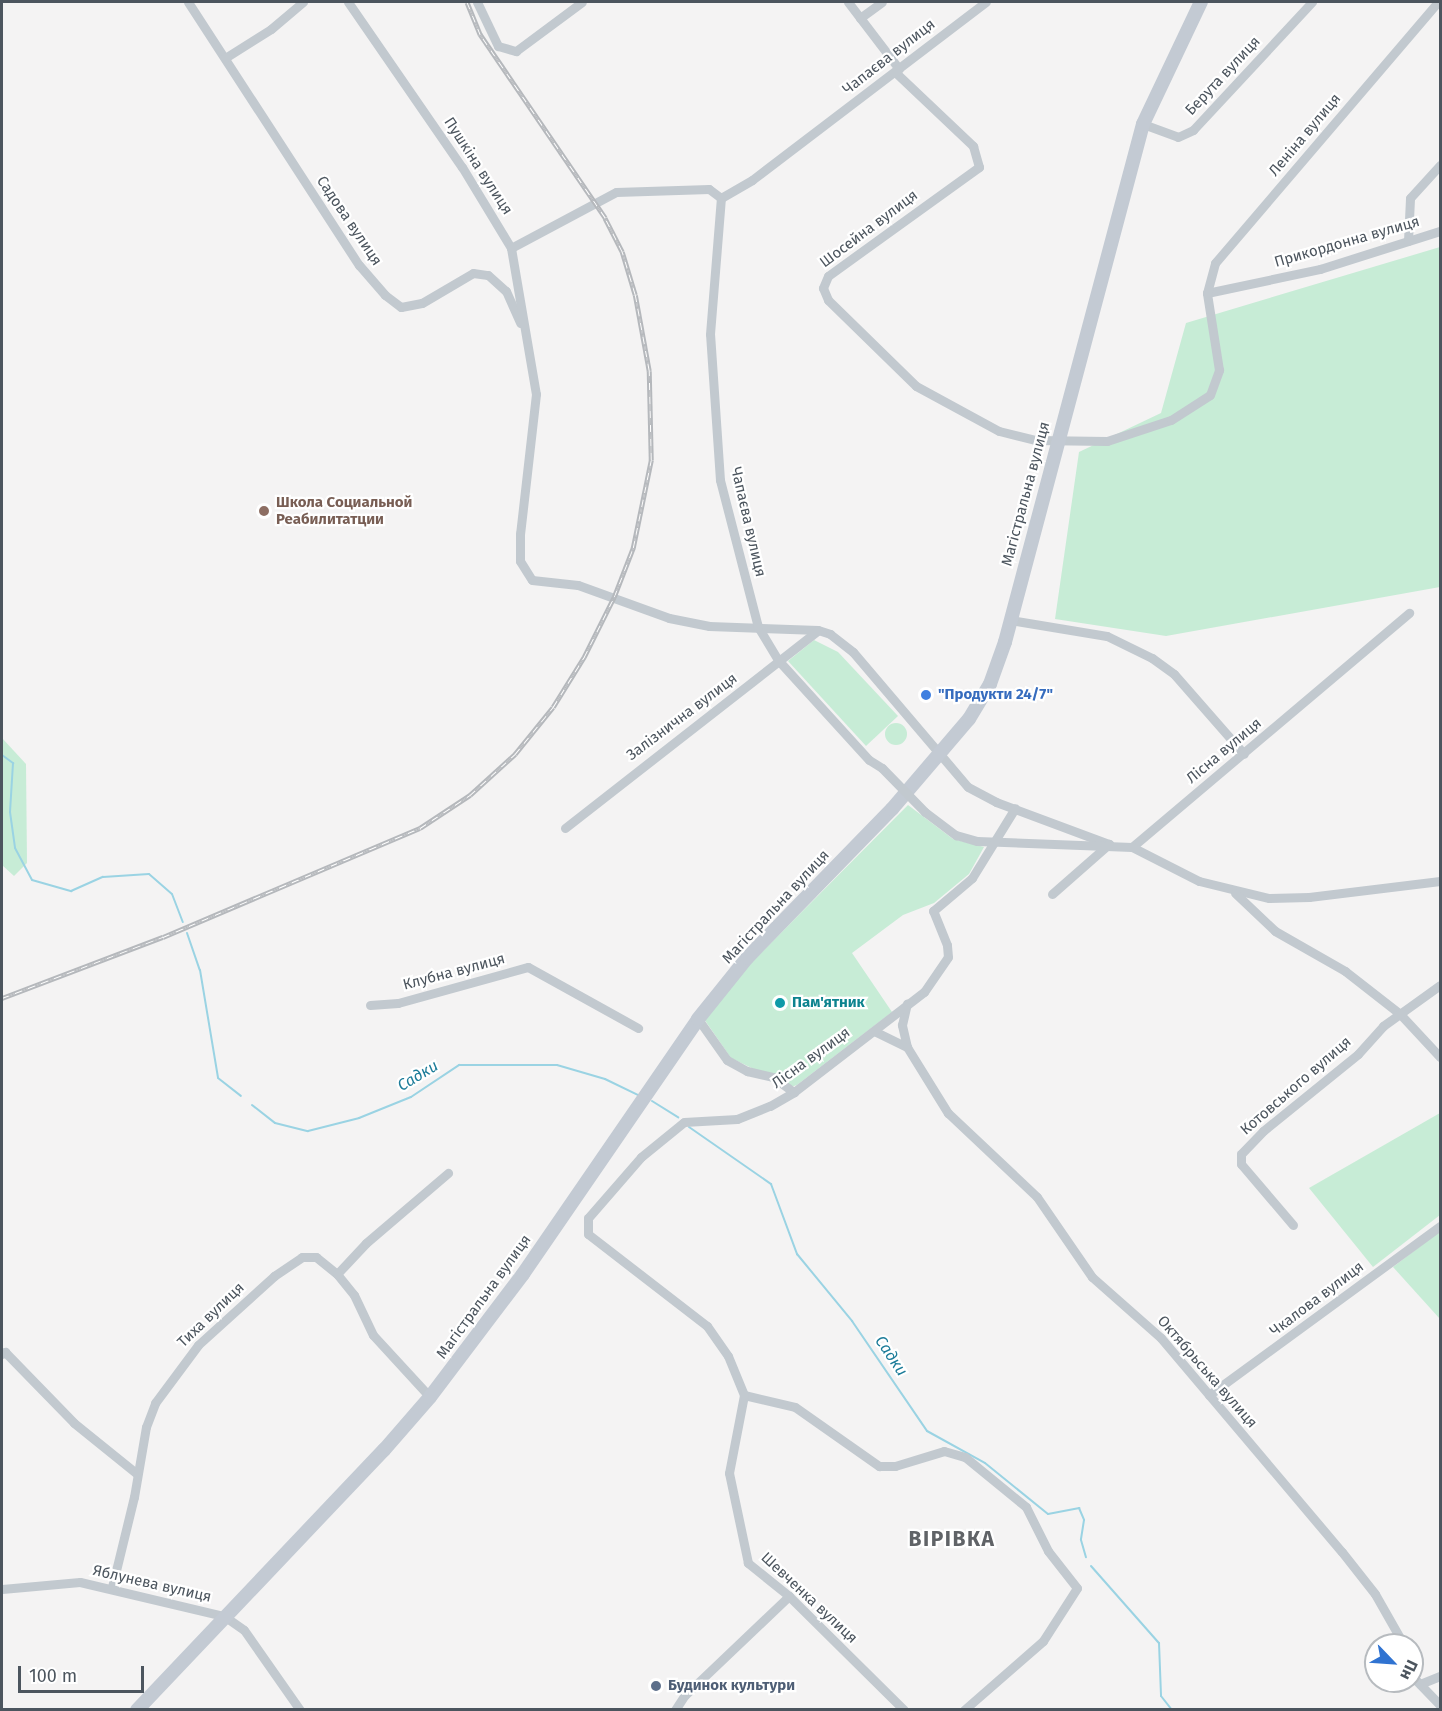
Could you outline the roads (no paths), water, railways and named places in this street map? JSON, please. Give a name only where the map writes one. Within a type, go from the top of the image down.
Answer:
[{"type":"main road","name":"Магістральна вулиця","points":[[137,1710],[384,1450],[429,1397],[523,1274],[698,1019],[747,958],[940,757],[990,684],[1010,620],[1143,124],[1202,2]]},
{"type":"street","name":"Садова вулиця","points":[[188,2],[359,265],[385,296],[401,307],[411,305],[473,273],[488,275],[506,291],[527,339]]},
{"type":"street","points":[[225,58],[264,35],[303,2]]},
{"type":"street","name":"Пушкіна вулиця","points":[[348,2],[456,158],[511,248],[536,394],[520,561],[532,580],[578,585],[669,618],[709,626],[758,627]]},
{"type":"street","points":[[477,2],[498,46],[516,51],[582,2]]},
{"type":"street","points":[[848,2],[897,71]]},
{"type":"street","points":[[860,18],[882,2]]},
{"type":"street","name":"Чапаєва вулиця","points":[[986,2],[752,180],[721,198],[710,334],[720,480],[758,627],[778,660],[869,760],[882,768],[925,812],[956,835],[995,842],[1109,844]]},
{"type":"street","name":"Берута вулиця","points":[[1143,124],[1178,137],[1193,130],[1312,2]]},
{"type":"street","name":"Леніна вулиця","points":[[1207,293],[1215,262],[1438,2]]},
{"type":"street","name":"Шосейна вулиця","points":[[897,71],[973,146],[979,167],[828,276],[823,288],[828,300],[916,386],[999,431],[1057,442]]},
{"type":"street","points":[[1408,241],[1410,198],[1440,165]]},
{"type":"street","points":[[511,248],[616,192],[709,189],[721,198]]},
{"type":"street","name":"Прикордонна вулиця","points":[[1207,293],[1320,269],[1440,231]]},
{"type":"street","points":[[1057,442],[1107,441],[1172,420],[1210,395],[1219,370],[1207,293]]},
{"type":"street","name":"Лісна вулиця","points":[[1132,847],[1409,613]]},
{"type":"street","points":[[1010,620],[1107,636],[1152,658],[1174,674],[1244,754]]},
{"type":"street","points":[[758,627],[818,630],[830,634],[853,652],[940,757],[968,787],[1015,808],[1109,844],[1132,847],[1199,882],[1269,898],[1309,897],[1440,881]]},
{"type":"street","name":"Залізнична вулиця","points":[[565,828],[818,630]]},
{"type":"street","points":[[995,842],[1015,808]]},
{"type":"street","name":"Лісна вулиця","points":[[744,1395],[720,1341],[707,1326],[588,1234],[588,1218],[608,1191],[641,1157],[684,1122],[737,1119],[794,1092],[907,1004],[942,970],[948,957],[947,945],[933,911],[972,878],[995,842]]},
{"type":"street","points":[[1052,894],[1109,844]]},
{"type":"street","points":[[1233,891],[1275,932],[1345,971],[1400,1014],[1440,1057]]},
{"type":"street","name":"Клубна вулиця","points":[[370,1005],[418,998],[528,967],[638,1028]]},
{"type":"street","name":"Котовського вулиця","points":[[1293,1225],[1240,1164],[1241,1154],[1400,1014],[1440,985]]},
{"type":"street","points":[[907,1004],[902,1025],[907,1047]]},
{"type":"street","points":[[698,1019],[727,1060],[747,1071],[772,1077],[794,1092]]},
{"type":"street","points":[[874,1031],[907,1047]]},
{"type":"street","name":"Октябрьська вулиця","points":[[907,1047],[948,1113],[1037,1197],[1092,1277],[1161,1338],[1376,1594],[1397,1633]]},
{"type":"street","points":[[337,1274],[366,1243],[448,1173]]},
{"type":"street","name":"Чкалова вулиця","points":[[1209,1395],[1440,1226]]},
{"type":"street","name":"Тиха вулиця","points":[[112,1587],[134,1497],[136,1473],[155,1403],[198,1345],[274,1276],[302,1257],[316,1257],[337,1274],[354,1294],[373,1335],[429,1397]]},
{"type":"street","points":[[2,1354],[5,1352],[74,1423],[136,1473]]},
{"type":"street","points":[[744,1395],[795,1407],[879,1466],[895,1466],[944,1451],[965,1457],[1026,1507],[1048,1551],[1077,1588],[1043,1641],[1013,1664],[964,1710]]},
{"type":"street","name":"Шевченка вулиця","points":[[744,1395],[729,1473],[736,1520],[748,1563],[789,1596],[904,1710]]},
{"type":"street","name":"Яблунева вулиця","points":[[2,1589],[80,1582],[112,1587],[224,1616]]},
{"type":"street","points":[[675,1710],[684,1696],[789,1596]]},
{"type":"street","points":[[224,1616],[244,1630],[300,1710]]},
{"type":"street","points":[[1424,1682],[1440,1676]]},
{"type":"street","points":[[1424,1688],[1440,1705]]},
{"type":"waterway","name":"Садки","points":[[2,755],[13,763],[10,812],[15,848],[32,880],[71,891],[103,877],[149,874],[172,894],[183,922]]},
{"type":"waterway","name":"Садки","points":[[187,933],[200,970],[218,1078],[241,1096]]},
{"type":"waterway","name":"Садки","points":[[252,1105],[275,1123],[308,1131],[359,1118],[411,1097],[459,1065],[557,1065],[605,1079],[638,1095]]},
{"type":"waterway","name":"Садки","points":[[652,1101],[678,1117]]},
{"type":"waterway","name":"Садки","points":[[689,1127],[771,1184],[797,1254],[852,1321],[927,1431],[985,1463],[1048,1514],[1079,1508],[1084,1520],[1081,1540],[1086,1557]]},
{"type":"waterway","name":"Садки","points":[[1091,1566],[1159,1643],[1161,1696],[1172,1710]]},
{"type":"railway","points":[[2,998],[163,937],[420,828],[470,795],[515,754],[553,707],[584,657],[614,597],[633,548],[651,460],[649,371],[635,295],[622,252],[605,218],[480,35],[467,2]]},
{"type":"place","name":"Школа Социальной Реабилитатции","points":[[264,511]]},
{"type":"place","name":"\"Продукти 24/7\"","points":[[926,695]]},
{"type":"place","name":"Пам'ятник","points":[[780,1003]]},
{"type":"place","name":"Будинок культури","points":[[656,1686]]},
{"type":"district","name":"ВІРІВКА","points":[[952,1539]]}]
